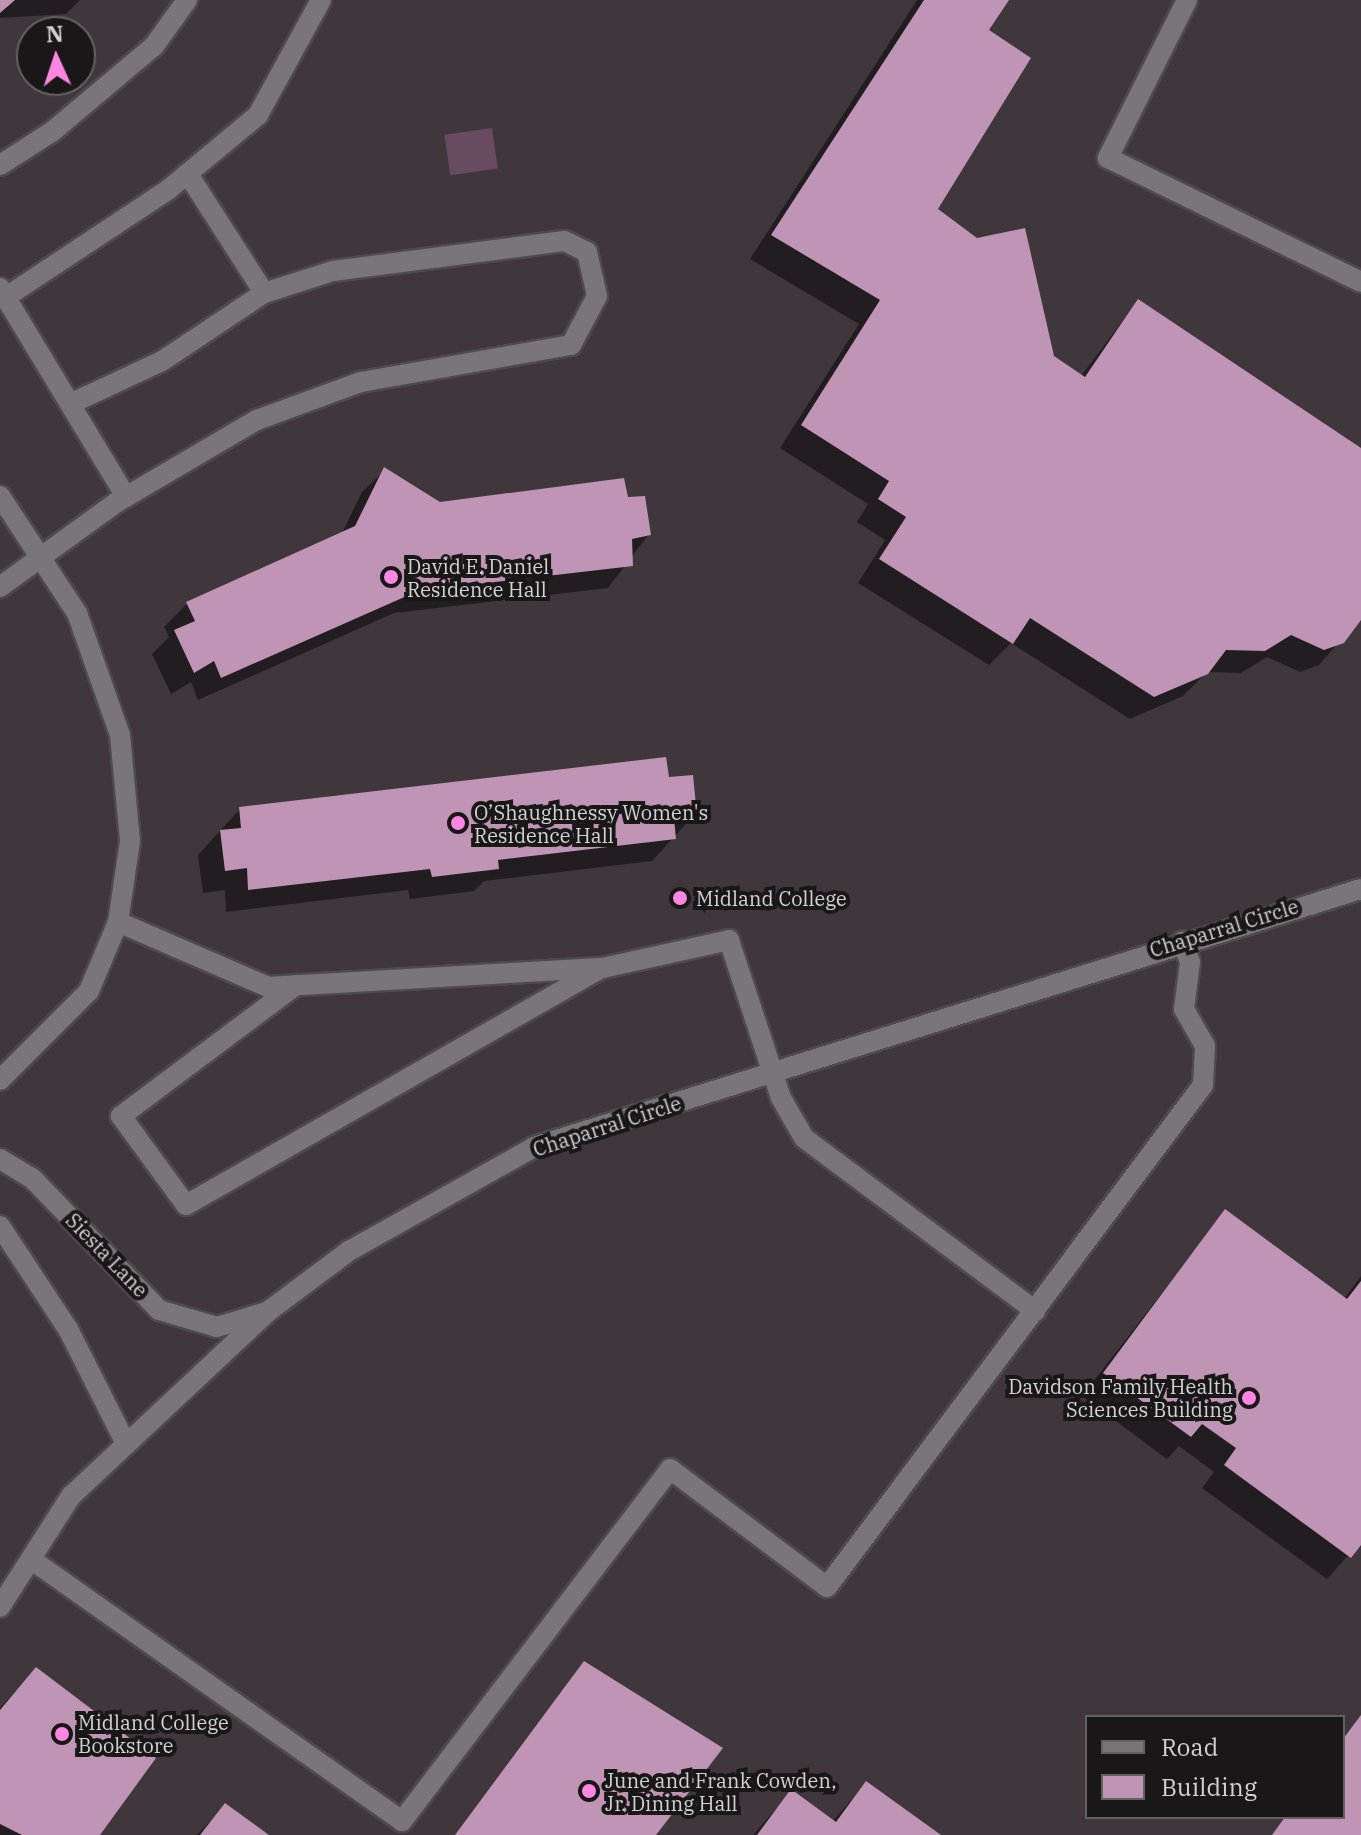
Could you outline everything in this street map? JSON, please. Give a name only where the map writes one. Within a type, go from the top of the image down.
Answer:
[{"type":"street","points":[[0,165],[53,131],[154,46],[187,0]]},
{"type":"street","points":[[126,497],[3,292],[188,174],[258,115],[321,0]]},
{"type":"street","points":[[1187,0],[1108,158],[1361,282]]},
{"type":"street","points":[[188,174],[264,293]]},
{"type":"street","points":[[0,587],[126,497],[257,420],[361,382],[571,345],[597,296],[587,252],[564,241],[333,271],[264,293],[162,361],[72,403]]},
{"type":"street","points":[[0,496],[77,613],[120,735],[130,841],[118,922],[89,991],[0,1080]]},
{"type":"street","name":"Chaparral Circle","points":[[0,1607],[71,1496],[270,1310],[349,1251],[534,1147],[1182,941],[1361,889]]},
{"type":"street","points":[[118,922],[268,987],[602,968],[729,940],[774,1072],[804,1138],[1035,1311]]},
{"type":"street","points":[[32,1560],[402,1821],[670,1469],[827,1587],[1203,1085],[1205,1046],[1184,1009],[1190,962],[1182,941]]},
{"type":"street","points":[[296,985],[121,1116],[186,1205],[602,968]]},
{"type":"street","name":"Siesta Lane","points":[[0,1159],[32,1178],[159,1310],[217,1327],[270,1310]]},
{"type":"street","points":[[0,1226],[68,1329],[126,1444]]},
{"type":"shaded area","name":"Midland College","points":[[0,0],[1361,0],[1361,1835],[0,1835]]},
{"type":"shaded area","points":[[492,128],[498,169],[450,175],[444,135]]},
{"type":"building","points":[[0,0],[15,0],[0,13]]},
{"type":"building","points":[[924,0],[1009,0],[989,30],[1031,58],[938,209],[977,238],[1025,228],[1054,356],[1085,377],[1138,299],[1361,448],[1361,620],[1344,643],[1324,650],[1291,635],[1265,651],[1226,650],[1208,674],[1154,697],[1030,618],[1013,644],[879,559],[906,517],[878,499],[889,481],[801,425],[880,300],[771,235]]},
{"type":"building","name":"David E. Daniel Residence Hall","points":[[384,467],[440,502],[624,478],[628,497],[645,496],[651,535],[632,539],[633,566],[418,591],[221,678],[214,661],[194,673],[174,630],[195,621],[186,602],[355,526]]},
{"type":"building","name":"O’Shaughnessy Women's Residence Hall","points":[[666,757],[669,777],[693,775],[697,815],[674,818],[676,839],[498,860],[499,869],[432,877],[430,869],[248,890],[247,868],[225,871],[220,830],[241,828],[239,807]]},
{"type":"building","name":"Davidson Family Health Sciences Building","points":[[1225,1209],[1347,1299],[1361,1281],[1361,1545],[1351,1558],[1224,1465],[1236,1448],[1202,1424],[1191,1437],[1103,1373]]},
{"type":"building","name":"June and Frank Cowden, Jr. Dining Hall","points":[[584,1661],[723,1748],[656,1835],[455,1835]]},
{"type":"building","name":"Midland College Bookstore","points":[[36,1667],[156,1758],[100,1835],[22,1835],[0,1824],[0,1710]]},
{"type":"building","points":[[1361,1715],[1361,1835],[1272,1835],[1284,1819],[1345,1819],[1345,1736]]},
{"type":"building","points":[[866,1781],[941,1835],[757,1835],[791,1789],[836,1822]]},
{"type":"building","points":[[225,1803],[269,1835],[200,1835]]},
{"type":"place","name":"David E. Daniel Residence Hall","points":[[391,577]]},
{"type":"place","name":"O’Shaughnessy Women's Residence Hall","points":[[458,823]]},
{"type":"place","name":"Midland College","points":[[680,898]]},
{"type":"place","name":"Davidson Family Health Sciences Building","points":[[1249,1398]]},
{"type":"place","name":"Midland College Bookstore","points":[[62,1734]]},
{"type":"place","name":"June and Frank Cowden, Jr. Dining Hall","points":[[589,1791]]}]
